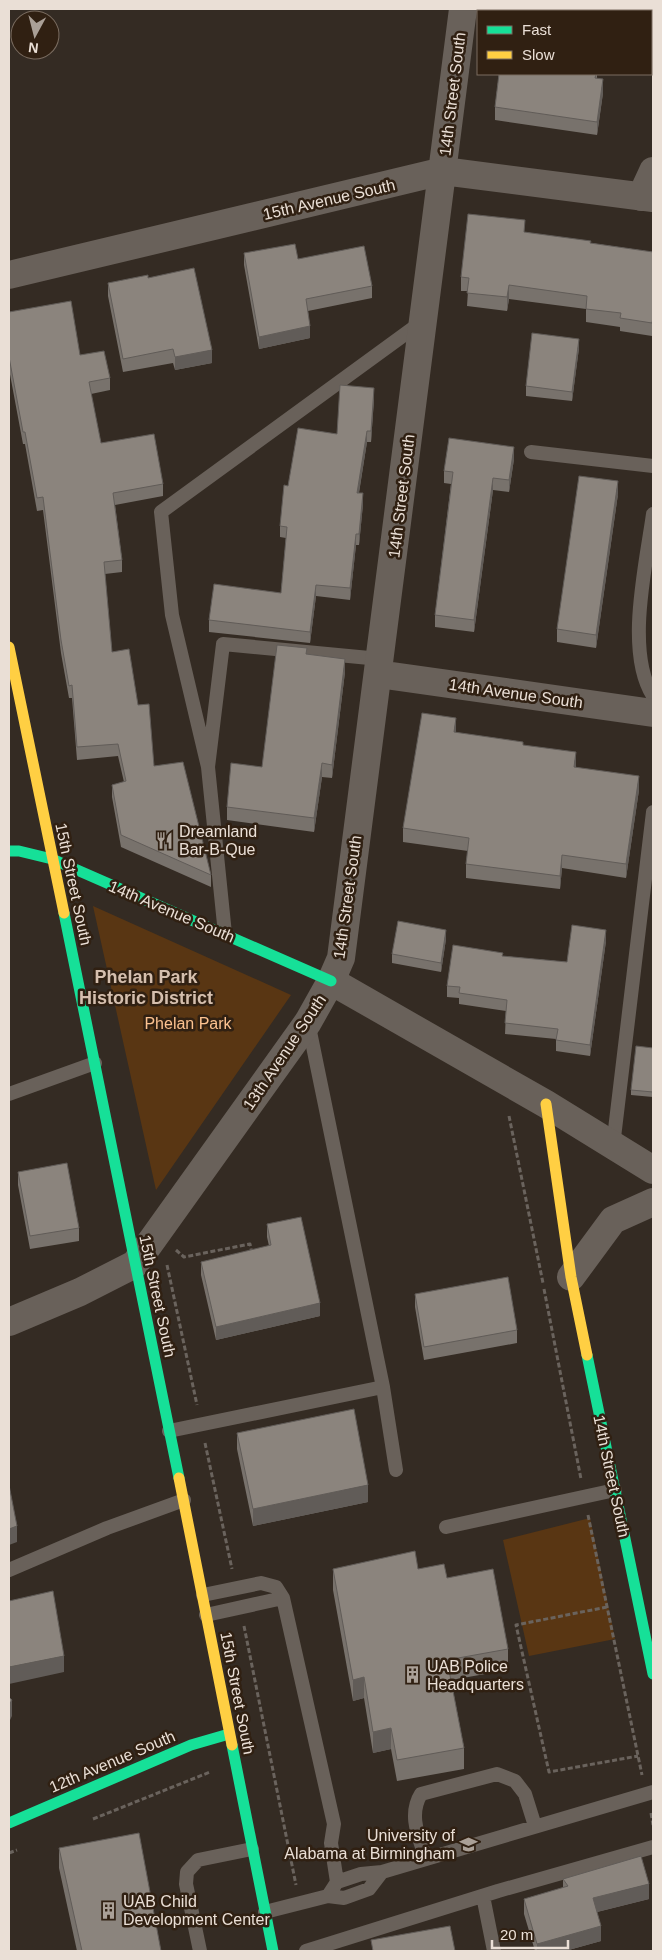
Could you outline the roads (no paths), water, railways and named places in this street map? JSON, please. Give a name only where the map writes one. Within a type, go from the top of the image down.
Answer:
[{"type":"street","name":"14th Street South","points":[[331,981],[341,958],[463,9]]},
{"type":"street","name":"15th Avenue South","points":[[9,275],[443,171],[647,197]]},
{"type":"street","points":[[647,197],[653,171]]},
{"type":"street","name":"15th Street South","points":[[9,647],[184,1500],[273,1951]]},
{"type":"street","name":"14th Avenue South","points":[[379,666],[653,713]]},
{"type":"street","name":"14th Avenue South","points":[[9,851],[19,851],[52,859],[331,981]]},
{"type":"street","name":"13th Avenue South","points":[[9,1322],[80,1292],[135,1264],[308,1022],[331,981],[546,1104],[653,1170]]},
{"type":"street","name":"14th Street South","points":[[546,1104],[571,1277],[653,1674]]},
{"type":"street","points":[[571,1277],[614,1220],[653,1202]]},
{"type":"street","name":"12th Avenue South","points":[[9,1823],[191,1745],[229,1734]]},
{"type":"lane","points":[[225,934],[208,767],[172,615],[161,512],[423,321]]},
{"type":"lane","points":[[530,452],[653,466]]},
{"type":"lane","points":[[653,514],[638,644],[641,667],[653,696]]},
{"type":"lane","points":[[208,767],[223,644],[379,666]]},
{"type":"lane","points":[[613,1146],[653,812]]},
{"type":"lane","points":[[308,1022],[383,1387],[396,1470]]},
{"type":"lane","points":[[9,1094],[95,1063]]},
{"type":"lane","points":[[169,1430],[383,1387]]},
{"type":"lane","points":[[446,1527],[615,1490]]},
{"type":"lane","points":[[9,1570],[106,1528],[184,1500]]},
{"type":"lane","points":[[203,1595],[261,1583],[276,1588],[283,1598],[334,1824],[331,1843],[337,1882]]},
{"type":"lane","points":[[206,1615],[283,1598]]},
{"type":"lane","points":[[426,1859],[414,1821],[414,1804],[421,1794],[497,1774],[515,1781],[525,1794],[535,1826]]},
{"type":"lane","points":[[328,1896],[337,1882],[361,1874],[382,1872],[650,1793]]},
{"type":"lane","points":[[306,1951],[483,1896],[653,1847]]},
{"type":"lane","points":[[200,1951],[186,1884],[186,1872],[198,1860],[252,1850]]},
{"type":"lane","points":[[265,1912],[328,1896],[344,1898],[369,1889],[382,1872]]},
{"type":"lane","points":[[483,1896],[494,1951]]},
{"type":"place","name":"Dreamland Bar-B-Que","points":[[165,840]]},
{"type":"place","name":"UAB Police Headquarters","points":[[413,1675]]},
{"type":"place","name":"University of Alabama at Birmingham","points":[[469,1844]]},
{"type":"place","name":"UAB Child Development Center","points":[[109,1910]]},
{"type":"district","name":"Phelan Park Historic District","points":[[146,988]]},
{"type":"park label","name":"Phelan Park","points":[[188,1023]]}]
